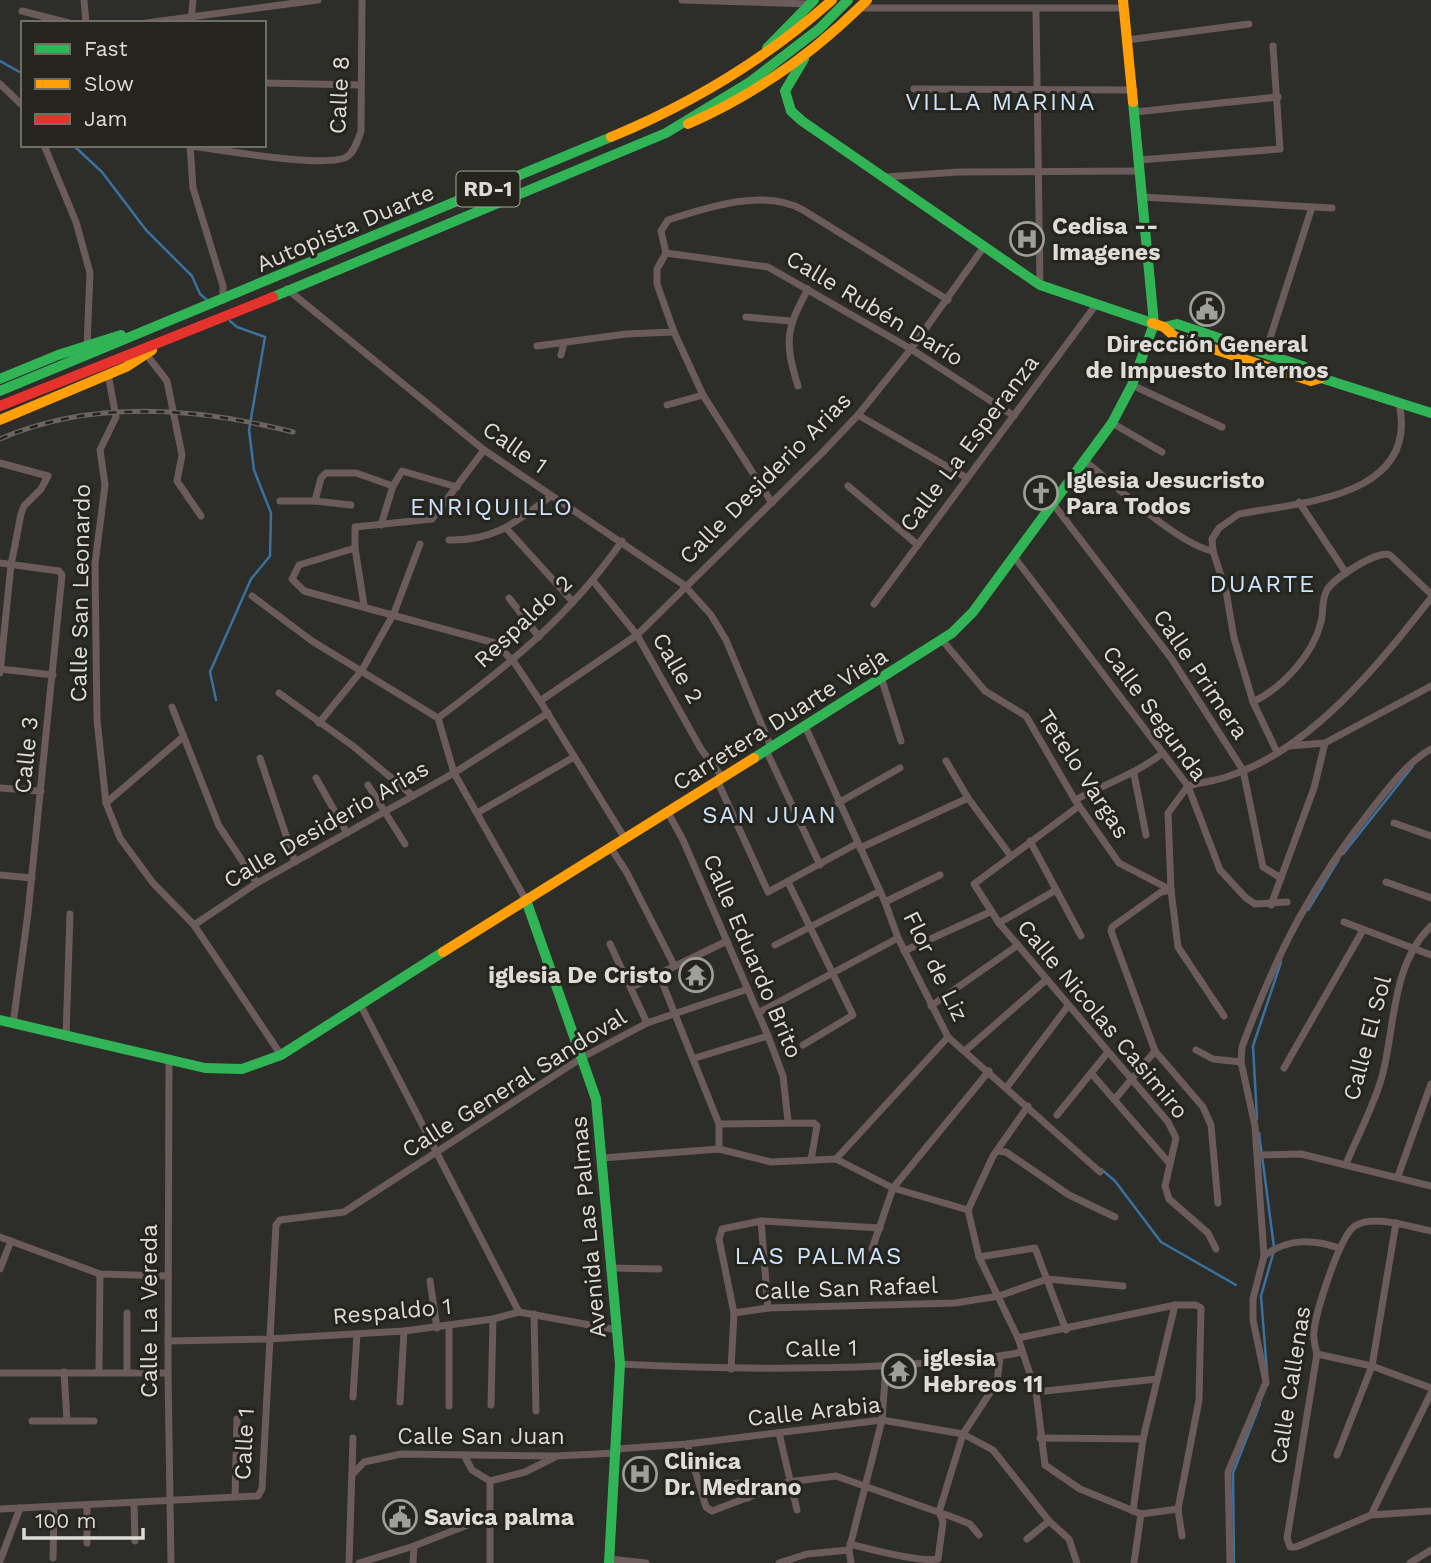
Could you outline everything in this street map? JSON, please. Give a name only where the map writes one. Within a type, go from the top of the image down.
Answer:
[{"type":"main road","name":"Autopista Duarte","points":[[219,302],[652,120],[696,98],[755,60],[789,37],[832,0]]},
{"type":"main road","name":"Autopista Duarte","points":[[666,133],[750,82],[819,29],[848,0]]},
{"type":"main road","name":"Autopista Duarte","points":[[176,336],[230,316],[287,289],[735,103],[804,58],[867,0]]},
{"type":"main road","name":"Autopista Duarte","points":[[755,60],[812,2]]},
{"type":"main road","name":"Carretera Duarte Vieja","points":[[0,1020],[205,1068],[242,1069],[281,1055],[624,837],[882,680],[942,640],[973,612],[1016,558],[1112,423],[1159,325],[1139,166],[1123,4]]},
{"type":"main road","points":[[804,58],[785,91],[791,111],[813,131],[1040,285],[1095,306],[1159,325],[1177,324],[1314,370],[1321,378],[1431,413]]},
{"type":"main road","name":"RD-1","points":[[0,391],[149,327],[219,302]]},
{"type":"main road","points":[[1159,325],[1174,336],[1311,381],[1321,378]]},
{"type":"main road","points":[[0,379],[87,346],[149,327]]},
{"type":"main road","points":[[0,419],[108,374],[176,336]]},
{"type":"main road","name":"RD-1","points":[[0,406],[176,336]]},
{"type":"main road","points":[[1262,364],[1265,354]]},
{"type":"main road","name":"Avenida Las Palmas","points":[[526,900],[596,1099],[620,1364],[609,1561]]},
{"type":"street","points":[[84,0],[86,21]]},
{"type":"street","points":[[191,19],[193,0]]},
{"type":"street","points":[[168,21],[318,0]]},
{"type":"street","name":"Calle 8","points":[[198,147],[324,163],[348,156],[357,144],[360,131],[362,0]]},
{"type":"street","points":[[682,0],[812,2]]},
{"type":"street","points":[[859,8],[1036,9],[1123,4]]},
{"type":"street","points":[[1036,9],[1040,285]]},
{"type":"street","points":[[22,11],[61,21]]},
{"type":"street","points":[[1127,40],[1249,24]]},
{"type":"street","points":[[881,177],[1139,166],[1280,149],[1273,46]]},
{"type":"street","points":[[266,83],[360,85]]},
{"type":"street","points":[[0,84],[21,104]]},
{"type":"street","points":[[914,89],[1133,90]]},
{"type":"street","points":[[1135,112],[1278,97]]},
{"type":"street","points":[[45,147],[76,222],[90,274],[87,346]]},
{"type":"street","points":[[190,147],[193,188],[222,286],[219,302]]},
{"type":"street","points":[[1143,197],[1332,208]]},
{"type":"street","points":[[772,503],[703,396],[674,332],[657,284],[657,269],[666,253],[661,231],[668,219],[705,208],[745,202],[783,202],[803,210],[948,300]]},
{"type":"street","points":[[1265,354],[1312,207]]},
{"type":"street","name":"Calle Desiderio Arias","points":[[540,701],[637,635],[684,585],[772,503],[858,415],[948,300],[983,248]]},
{"type":"street","name":"Calle Rubén Darío","points":[[666,253],[768,267],[911,349],[1014,415]]},
{"type":"street","name":"Calle 1","points":[[287,289],[484,450],[684,585],[711,615],[726,640],[769,749],[820,864]]},
{"type":"street","points":[[798,386],[789,338],[790,321],[808,289]]},
{"type":"street","name":"Calle La Esperanza","points":[[874,604],[1095,306]]},
{"type":"street","points":[[746,317],[790,321]]},
{"type":"street","points":[[537,346],[626,334],[674,332]]},
{"type":"street","points":[[561,355],[564,343]]},
{"type":"street","points":[[146,354],[167,381],[182,455],[177,481],[201,516]]},
{"type":"street","name":"Calle San Leonardo","points":[[108,374],[116,417],[100,450],[105,485],[96,564],[97,720],[106,803],[120,838],[153,883],[194,925],[281,1055]]},
{"type":"street","points":[[1132,385],[1222,427]]},
{"type":"street","points":[[667,405],[703,396]]},
{"type":"street","points":[[1277,752],[1253,702],[1234,638],[1226,591],[1213,551],[1212,539],[1228,519],[1365,485],[1380,475],[1391,463],[1399,446],[1403,421],[1399,403]]},
{"type":"street","points":[[858,415],[967,478]]},
{"type":"street","points":[[1112,423],[1162,452]]},
{"type":"street","points":[[364,605],[354,528],[432,519],[484,450]]},
{"type":"street","points":[[1086,462],[1180,537],[1201,549],[1213,551]]},
{"type":"street","points":[[0,463],[48,477],[41,489],[24,506],[11,565],[0,670],[53,675]]},
{"type":"street","points":[[381,525],[393,486],[402,471],[407,470],[457,486]]},
{"type":"street","points":[[316,501],[320,478],[326,473],[356,472],[393,486]]},
{"type":"street","points":[[848,486],[918,545]]},
{"type":"street","points":[[449,540],[475,541],[507,528],[551,496]]},
{"type":"street","points":[[280,501],[351,505]]},
{"type":"street","points":[[1299,502],[1346,573]]},
{"type":"street","name":"Calle Primera","points":[[1054,505],[1171,658],[1242,770],[1263,867],[1281,878]]},
{"type":"street","points":[[507,528],[573,602]]},
{"type":"street","name":"Respaldo 2","points":[[438,718],[514,662],[594,582],[622,541]]},
{"type":"street","points":[[319,723],[362,670],[394,613],[420,544]]},
{"type":"street","points":[[355,548],[299,565],[292,579],[304,591],[394,613],[495,643],[514,662],[548,713],[624,837]]},
{"type":"street","points":[[1224,1016],[1178,947],[1171,890],[1168,813],[1188,786],[1228,777],[1289,746],[1373,671],[1431,596],[1387,553],[1378,554],[1346,573],[1327,589],[1319,628],[1288,678],[1279,688],[1253,702]]},
{"type":"street","name":"Calle Segunda","points":[[1016,558],[1188,786],[1220,870],[1246,898],[1255,904],[1270,905]]},
{"type":"street","points":[[0,563],[11,565]]},
{"type":"street","name":"Calle 3","points":[[11,565],[61,572],[32,878],[13,1024]]},
{"type":"street","name":"Calle 2","points":[[594,582],[637,635],[720,779],[768,891],[788,882]]},
{"type":"street","points":[[252,596],[312,640],[438,718],[454,773],[526,900]]},
{"type":"street","points":[[509,598],[539,637]]},
{"type":"street","name":"Tetelo Vargas","points":[[942,640],[985,691],[1026,716],[1077,803],[1119,863],[1171,890]]},
{"type":"street","points":[[882,680],[901,741]]},
{"type":"street","points":[[1289,746],[1325,743],[1431,686]]},
{"type":"street","points":[[279,693],[413,796]]},
{"type":"street","points":[[172,707],[219,826],[257,883]]},
{"type":"street","name":"Calle Desiderio Arias","points":[[194,925],[257,883],[454,773],[548,713]]},
{"type":"street","name":"Flor de Liz","points":[[805,726],[885,902],[898,938],[948,1037],[1100,1172]]},
{"type":"street","points":[[106,803],[183,737]]},
{"type":"street","points":[[1270,905],[1314,788],[1325,743]]},
{"type":"street","points":[[1230,1563],[1228,1472],[1266,1382],[1253,1321],[1253,1299],[1264,1256],[1258,1154],[1250,1094],[1241,1062],[1242,1047],[1282,947],[1324,870],[1403,771],[1427,751],[1431,761]]},
{"type":"street","points":[[946,761],[968,798],[1010,855],[1097,787],[1134,774],[1163,753]]},
{"type":"street","points":[[477,813],[574,757]]},
{"type":"street","points":[[260,758],[295,862]]},
{"type":"street","points":[[838,803],[900,768]]},
{"type":"street","points":[[1134,774],[1146,835]]},
{"type":"street","points":[[316,778],[347,833]]},
{"type":"street","points":[[368,785],[405,844]]},
{"type":"street","points":[[0,788],[41,791]]},
{"type":"street","points":[[803,1045],[853,1015],[788,882],[820,864],[968,798]]},
{"type":"street","name":"Calle Eduardo Brito","points":[[667,811],[683,840],[768,1036],[783,1076],[789,1121]]},
{"type":"street","points":[[1394,823],[1431,836]]},
{"type":"street","points":[[1030,841],[1082,936]]},
{"type":"street","points":[[610,847],[626,871],[674,965]]},
{"type":"street","name":"Calle Nicolas Casimiro","points":[[1010,855],[974,884],[990,912],[1168,1122],[1176,1138],[1165,1186],[1169,1199],[1208,1233],[1216,1249]]},
{"type":"street","points":[[0,875],[32,878]]},
{"type":"street","points":[[885,902],[940,875]]},
{"type":"street","points":[[1386,881],[1431,898]]},
{"type":"street","points":[[999,923],[1056,890]]},
{"type":"street","points":[[1171,890],[1161,892],[1111,929],[1155,1051],[1203,1107],[1211,1125],[1218,1203]]},
{"type":"street","points":[[775,945],[809,925],[880,891]]},
{"type":"street","points":[[1270,905],[1287,902]]},
{"type":"street","points":[[904,951],[990,912]]},
{"type":"street","points":[[66,1037],[70,914]]},
{"type":"street","points":[[1343,922],[1431,955]]},
{"type":"street","name":"Calle El Sol","points":[[1346,1164],[1380,1081],[1393,1005],[1415,949],[1431,926]]},
{"type":"street","points":[[1284,1068],[1363,930]]},
{"type":"street","points":[[758,1013],[898,938]]},
{"type":"street","points":[[632,987],[658,972],[727,941]]},
{"type":"street","points":[[610,944],[647,1023]]},
{"type":"street","points":[[931,1006],[1018,945]]},
{"type":"street","points":[[658,972],[695,1058],[719,1124],[719,1149]]},
{"type":"street","points":[[966,1051],[1046,980]]},
{"type":"street","name":"Calle General Sandoval","points":[[280,1220],[344,1212],[583,1057],[647,1023],[748,989]]},
{"type":"street","points":[[361,1006],[519,1312]]},
{"type":"street","points":[[1007,1087],[1068,1006]]},
{"type":"street","points":[[695,1058],[768,1036]]},
{"type":"street","points":[[836,1159],[948,1037]]},
{"type":"street","points":[[1196,1050],[1213,1059],[1241,1062]]},
{"type":"street","points":[[1115,1099],[1130,1077],[1155,1051]]},
{"type":"street","points":[[1057,1115],[1108,1052]]},
{"type":"street","name":"Calle La Vereda","points":[[169,1060],[167,1341],[172,1563]]},
{"type":"street","points":[[872,1249],[893,1188],[989,1071]]},
{"type":"street","points":[[1091,1073],[1170,1164]]},
{"type":"street","points":[[1398,1176],[1431,1084]]},
{"type":"street","points":[[1028,1106],[998,1151],[968,1210],[979,1257],[1018,1338],[1036,1392],[1040,1438],[1049,1469],[1080,1489],[1137,1512],[1178,1509]]},
{"type":"street","points":[[719,1124],[789,1121],[817,1126],[811,1160]]},
{"type":"street","points":[[602,1158],[719,1149],[771,1162],[836,1159],[893,1188],[968,1210]]},
{"type":"street","points":[[998,1151],[1006,1152],[1069,1195],[1115,1217]]},
{"type":"street","points":[[1258,1154],[1301,1154],[1431,1186]]},
{"type":"street","name":"Calle 1","points":[[0,1509],[258,1496],[262,1489],[276,1225],[280,1220]]},
{"type":"street","points":[[731,1369],[734,1313],[719,1239],[722,1229],[761,1221],[880,1228]]},
{"type":"street","points":[[761,1221],[768,1308]]},
{"type":"street","name":"Calle Callenas","points":[[1371,1515],[1296,1547],[1290,1547],[1287,1538],[1317,1354],[1314,1329],[1339,1248],[1354,1226],[1368,1222],[1395,1223]]},
{"type":"street","points":[[1337,1455],[1372,1366],[1395,1223],[1431,1231]]},
{"type":"street","points":[[0,1237],[100,1274],[167,1276]]},
{"type":"street","points":[[0,1269],[11,1241]]},
{"type":"street","points":[[1264,1256],[1279,1246],[1310,1241],[1339,1248]]},
{"type":"street","points":[[979,1257],[1035,1248],[1066,1330]]},
{"type":"street","points":[[610,1268],[659,1269]]},
{"type":"street","points":[[99,1372],[100,1274]]},
{"type":"street","name":"Calle San Rafael","points":[[734,1313],[768,1308],[955,1303],[999,1296],[1047,1279],[1123,1286]]},
{"type":"street","points":[[430,1280],[437,1328]]},
{"type":"street","points":[[1018,1338],[1175,1305],[1196,1305],[1201,1308],[1203,1316],[1199,1400],[1178,1509],[1182,1536]]},
{"type":"street","points":[[1134,1563],[1143,1439],[1175,1305]]},
{"type":"street","name":"Respaldo 1","points":[[167,1341],[268,1339],[404,1331],[493,1319],[519,1312],[617,1330]]},
{"type":"street","points":[[127,1313],[127,1373]]},
{"type":"street","points":[[534,1314],[536,1411]]},
{"type":"street","points":[[491,1405],[493,1319]]},
{"type":"street","points":[[449,1326],[449,1406]]},
{"type":"street","points":[[400,1402],[404,1331]]},
{"type":"street","points":[[353,1397],[356,1334]]},
{"type":"street","name":"Calle 1","points":[[620,1364],[731,1369],[886,1366],[1000,1357],[1022,1352]]},
{"type":"street","points":[[1317,1354],[1372,1366],[1431,1390],[1371,1515],[1431,1511]]},
{"type":"street","points":[[779,1563],[807,1554],[849,1547],[901,1558],[932,1562],[937,1559],[943,1522],[939,1512],[964,1434],[997,1382],[1000,1357]]},
{"type":"street","points":[[851,1563],[849,1547],[882,1420],[886,1366]]},
{"type":"street","points":[[64,1372],[67,1421]]},
{"type":"street","points":[[0,1373],[168,1373]]},
{"type":"street","points":[[1036,1392],[1157,1379]]},
{"type":"street","points":[[235,1497],[237,1419]]},
{"type":"street","name":"Calle Arabia","points":[[617,1451],[882,1420],[964,1434],[993,1450],[1049,1521],[1069,1539],[1077,1563]]},
{"type":"street","points":[[32,1421],[94,1421]]},
{"type":"street","points":[[779,1433],[788,1482],[797,1510]]},
{"type":"street","points":[[349,1563],[353,1438]]},
{"type":"street","points":[[1040,1438],[1143,1439]]},
{"type":"street","points":[[687,1444],[706,1507],[712,1511],[788,1482],[836,1476],[864,1483],[970,1524],[979,1535]]},
{"type":"street","name":"Calle San Juan","points":[[352,1475],[364,1462],[401,1454],[555,1457],[617,1451]]},
{"type":"street","points":[[464,1455],[472,1470],[490,1480],[525,1472],[555,1457]]},
{"type":"street","points":[[490,1480],[490,1563]]},
{"type":"street","points":[[701,1488],[738,1483],[748,1498]]},
{"type":"street","points":[[134,1503],[135,1541]]},
{"type":"street","points":[[87,1506],[87,1543]]},
{"type":"street","points":[[53,1558],[54,1507]]},
{"type":"street","points":[[0,1561],[20,1508]]},
{"type":"street","points":[[359,1563],[414,1546],[488,1517]]},
{"type":"street","points":[[1027,1539],[1049,1521]]},
{"type":"street","points":[[413,1563],[414,1546]]},
{"type":"street","points":[[1410,1563],[1431,1550]]},
{"type":"street","points":[[609,1561],[646,1563]]},
{"type":"waterway","points":[[0,61],[21,73]]},
{"type":"waterway","points":[[75,147],[102,172],[146,230],[192,276],[200,294],[207,300]]},
{"type":"waterway","points":[[216,700],[210,672],[251,579],[270,556],[271,513],[254,470],[249,430],[265,337],[237,327],[230,321]]},
{"type":"waterway","points":[[1343,854],[1413,766]]},
{"type":"waterway","points":[[1308,910],[1339,859]]},
{"type":"waterway","points":[[1257,1119],[1253,1046],[1281,962]]},
{"type":"waterway","points":[[1259,1133],[1274,1247]]},
{"type":"waterway","points":[[1101,1169],[1115,1181],[1161,1242],[1236,1285]]},
{"type":"waterway","points":[[1268,1385],[1261,1296],[1273,1254]]},
{"type":"waterway","points":[[1234,1563],[1233,1473],[1260,1404]]},
{"type":"railway","points":[[0,439],[35,426],[71,418],[146,412],[220,417],[293,432]]},
{"type":"traffic: fast","points":[[767,48],[814,0]]},
{"type":"traffic: fast","points":[[273,297],[666,133],[750,82],[819,29],[848,0]]},
{"type":"traffic: fast","points":[[804,59],[785,91],[791,111],[802,121],[1040,285],[1152,323]]},
{"type":"traffic: fast","points":[[754,758],[952,633],[973,612],[1112,423],[1132,385],[1154,324],[1133,102]]},
{"type":"traffic: fast","points":[[0,391],[611,137]]},
{"type":"traffic: fast","points":[[1164,327],[1177,324],[1314,370],[1321,378],[1431,413]]},
{"type":"traffic: fast","points":[[0,379],[58,355],[121,335]]},
{"type":"traffic: fast","points":[[526,900],[596,1099],[620,1364],[609,1563]]},
{"type":"traffic: fast","points":[[0,1020],[205,1068],[242,1069],[281,1055],[443,952]]},
{"type":"traffic: slow","points":[[611,137],[671,110],[728,78],[781,42],[832,0]]},
{"type":"traffic: slow","points":[[688,124],[738,99],[784,71],[826,38],[867,0]]},
{"type":"traffic: slow","points":[[1123,0],[1133,102]]},
{"type":"traffic: slow","points":[[1152,323],[1164,327],[1174,336],[1311,381],[1321,378]]},
{"type":"traffic: slow","points":[[0,420],[126,367],[152,350]]},
{"type":"traffic: slow","points":[[443,952],[754,758]]},
{"type":"traffic: jam","points":[[0,406],[273,297]]},
{"type":"place","name":"Cedisa -- Imagenes","points":[[1027,239]]},
{"type":"place","name":"Dirección General de Impuesto Internos","points":[[1207,309]]},
{"type":"place","name":"Iglesia Jesucristo Para Todos","points":[[1041,493]]},
{"type":"place","name":"iglesia De Cristo","points":[[696,975]]},
{"type":"place","name":"iglesia Hebreos 11","points":[[899,1371]]},
{"type":"place","name":"Clinica Dr. Medrano","points":[[640,1474]]},
{"type":"place","name":"Savica palma","points":[[400,1517]]},
{"type":"district","name":"VILLA MARINA","points":[[1001,102]]},
{"type":"district","name":"ENRIQUILLO","points":[[492,507]]},
{"type":"district","name":"DUARTE","points":[[1263,584]]},
{"type":"district","name":"SAN JUAN","points":[[770,815]]},
{"type":"district","name":"LAS PALMAS","points":[[819,1256]]}]
